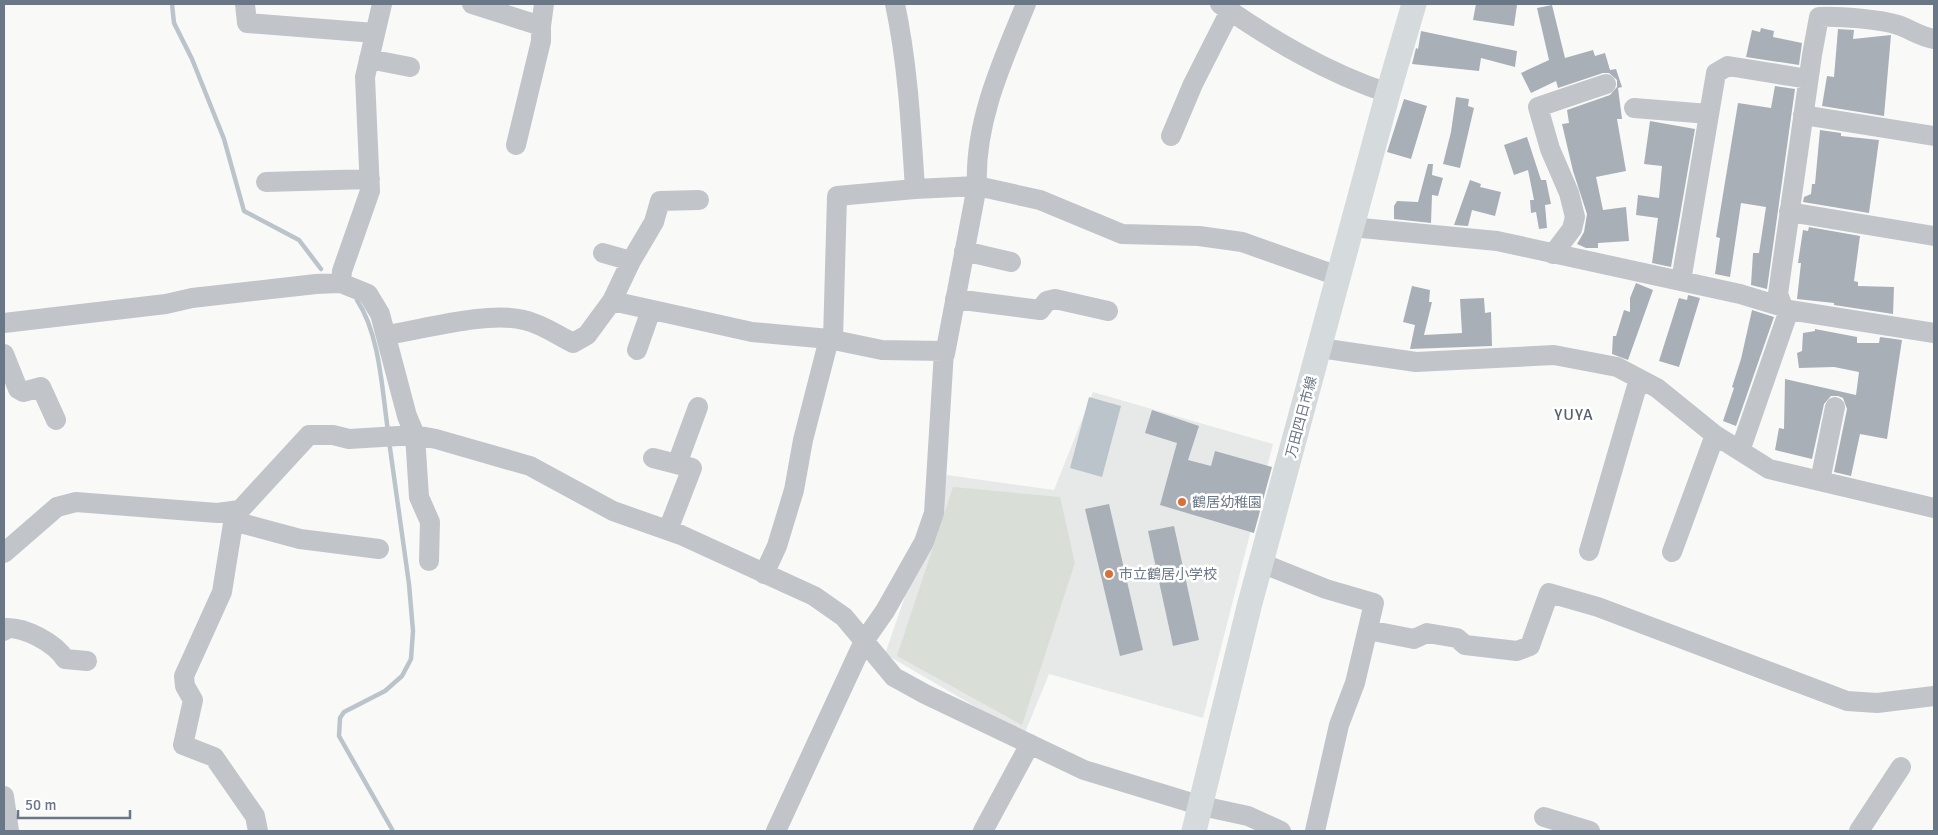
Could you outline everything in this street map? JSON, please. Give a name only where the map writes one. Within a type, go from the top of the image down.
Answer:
[{"type":"main road","name":"万田四日市線","points":[[1194,831],[1202,806],[1261,563],[1388,93],[1414,4]]},
{"type":"street","points":[[245,4],[247,23],[375,33]]},
{"type":"street","points":[[341,283],[342,271],[370,191],[365,77],[382,4]]},
{"type":"street","points":[[472,4],[541,26]]},
{"type":"street","points":[[516,145],[541,41],[544,4]]},
{"type":"street","points":[[895,4],[902,36],[908,90],[915,189]]},
{"type":"street","points":[[612,301],[752,332],[831,340],[882,350],[944,351],[944,354],[977,186],[976,162],[984,122],[995,83],[1026,4]]},
{"type":"street","points":[[1171,136],[1225,7],[1279,43],[1361,84],[1388,93]]},
{"type":"street","points":[[1740,450],[1786,309],[1778,294],[1808,79],[1819,17],[1837,16],[1897,24],[1934,39]]},
{"type":"street","points":[[369,59],[410,66]]},
{"type":"street","points":[[1682,281],[1716,73],[1728,66],[1808,79]]},
{"type":"street","points":[[1553,254],[1572,229],[1575,217],[1569,193],[1550,149],[1538,107],[1606,84]]},
{"type":"street","points":[[1634,108],[1709,114]]},
{"type":"street","points":[[1803,115],[1934,136]]},
{"type":"street","points":[[266,182],[370,178]]},
{"type":"street","points":[[764,574],[777,546],[794,490],[803,440],[831,340],[837,196],[977,186],[1040,200],[1122,234],[1199,236],[1242,242],[1338,276]]},
{"type":"street","points":[[387,335],[494,317],[523,320],[542,326],[573,343],[587,335],[612,301],[654,222],[660,201],[699,200]]},
{"type":"street","points":[[1789,212],[1934,236]]},
{"type":"street","points":[[1352,228],[1497,242],[1740,294],[1786,309],[1934,333]]},
{"type":"street","points":[[964,250],[1011,262]]},
{"type":"street","points":[[603,253],[632,261]]},
{"type":"street","points":[[4,323],[166,304],[192,298],[341,283],[368,294],[380,314],[407,416],[415,435],[419,497],[430,522],[429,561]]},
{"type":"street","points":[[955,299],[1040,310],[1047,301],[1055,299],[1108,311]]},
{"type":"street","points":[[637,350],[651,310]]},
{"type":"street","points":[[1320,348],[1416,362],[1554,354],[1617,367],[1657,388],[1715,435],[1769,469],[1934,508]]},
{"type":"street","points":[[779,830],[864,641],[885,610],[924,542],[934,513],[944,351]]},
{"type":"street","points":[[4,354],[18,389],[23,392],[41,387],[56,420]]},
{"type":"street","points":[[1589,551],[1639,379]]},
{"type":"street","points":[[1820,481],[1835,407]]},
{"type":"street","points":[[677,464],[698,408]]},
{"type":"street","points":[[258,831],[255,816],[214,757],[183,745],[193,700],[184,686],[184,676],[222,592],[234,516],[268,483],[309,435],[333,435],[349,439],[415,435],[436,439],[530,466],[613,511],[668,530],[814,596],[844,616],[894,677],[925,694],[1084,770],[1202,806],[1248,816],[1281,831]]},
{"type":"street","points":[[1672,552],[1715,435]]},
{"type":"street","points":[[652,458],[692,468],[668,530]]},
{"type":"street","points":[[4,553],[56,507],[76,502],[217,513],[234,516],[300,540],[379,549]]},
{"type":"street","points":[[1261,563],[1326,589],[1374,603],[1355,683],[1339,725],[1314,831]]},
{"type":"street","points":[[1368,630],[1414,639],[1427,633],[1458,638],[1465,645],[1516,651],[1530,646],[1549,593],[1598,608],[1847,701],[1876,703],[1934,696]]},
{"type":"street","points":[[4,631],[6,628],[16,628],[59,650],[65,659],[87,661]]},
{"type":"street","points":[[983,831],[1008,789],[1030,744]]},
{"type":"street","points":[[1859,831],[1901,767]]},
{"type":"street","points":[[4,796],[10,831]]},
{"type":"street","points":[[1544,817],[1590,831]]},
{"type":"shaded area","points":[[1093,392],[1273,444],[1203,718],[1049,674],[1024,735],[885,654],[947,475],[1054,490]]},
{"type":"shaded area","points":[[1089,397],[1121,406],[1102,477],[1070,468]]},
{"type":"shaded area","points":[[953,487],[1060,497],[1075,563],[1022,725],[897,656]]},
{"type":"building","points":[[1476,4],[1517,5],[1514,26],[1473,20]]},
{"type":"building","points":[[1552,5],[1565,58],[1593,50],[1595,56],[1605,53],[1610,70],[1616,69],[1622,87],[1618,88],[1622,119],[1617,119],[1626,171],[1596,177],[1603,210],[1626,207],[1629,241],[1598,243],[1598,248],[1586,248],[1577,244],[1584,232],[1587,214],[1573,171],[1562,124],[1569,123],[1567,110],[1610,95],[1617,87],[1617,80],[1609,73],[1603,73],[1558,88],[1556,81],[1531,93],[1521,73],[1549,60],[1537,8]]},
{"type":"building","points":[[1761,28],[1774,31],[1773,37],[1802,43],[1799,65],[1746,57],[1752,30],[1760,32]]},
{"type":"building","points":[[1838,29],[1854,30],[1853,39],[1891,35],[1884,116],[1822,106],[1827,76],[1834,77]]},
{"type":"building","points":[[1421,31],[1517,51],[1515,67],[1481,58],[1479,71],[1412,64],[1416,48],[1418,49]]},
{"type":"building","points":[[1775,86],[1795,89],[1767,289],[1751,285],[1753,253],[1759,253],[1766,207],[1741,203],[1730,277],[1715,274],[1720,238],[1716,237],[1738,103],[1771,108]]},
{"type":"building","points":[[1456,97],[1469,99],[1468,106],[1474,108],[1460,168],[1443,164],[1451,132]]},
{"type":"building","points":[[1404,99],[1427,106],[1411,159],[1387,152]]},
{"type":"building","points":[[1650,121],[1695,129],[1671,267],[1652,263],[1658,218],[1636,215],[1638,195],[1659,198],[1662,166],[1644,164]]},
{"type":"building","points":[[1820,130],[1841,133],[1841,136],[1879,140],[1869,213],[1803,202],[1804,197],[1811,194],[1812,184],[1815,184]]},
{"type":"building","points":[[1527,137],[1541,180],[1546,180],[1551,204],[1545,205],[1547,228],[1539,229],[1536,212],[1531,213],[1530,200],[1534,200],[1528,170],[1514,175],[1504,145]]},
{"type":"building","points":[[1428,164],[1433,164],[1432,175],[1443,178],[1438,196],[1432,195],[1431,223],[1394,219],[1394,206],[1397,201],[1418,202]]},
{"type":"building","points":[[1470,180],[1481,184],[1480,187],[1501,192],[1495,216],[1472,210],[1468,226],[1454,225]]},
{"type":"building","points":[[1809,227],[1860,236],[1854,281],[1858,282],[1858,286],[1894,287],[1893,314],[1834,305],[1834,303],[1797,299],[1801,263],[1798,263],[1803,230],[1808,231]]},
{"type":"building","points":[[1636,283],[1653,290],[1628,360],[1612,354],[1613,336],[1616,336],[1624,310],[1630,312],[1630,298]]},
{"type":"building","points":[[1412,286],[1430,290],[1429,302],[1432,302],[1424,335],[1462,333],[1460,299],[1484,298],[1485,313],[1491,312],[1492,346],[1410,349],[1415,325],[1403,322]]},
{"type":"building","points":[[1688,295],[1700,298],[1679,367],[1659,361],[1679,298],[1687,300]]},
{"type":"building","points":[[1752,310],[1774,317],[1736,426],[1723,421],[1734,388],[1732,387],[1741,359]]},
{"type":"building","points":[[1815,329],[1857,337],[1857,343],[1879,343],[1880,337],[1902,340],[1887,439],[1860,434],[1851,476],[1834,472],[1847,409],[1843,398],[1838,396],[1831,396],[1824,404],[1812,459],[1775,450],[1779,428],[1784,429],[1785,379],[1856,395],[1859,372],[1834,367],[1799,368],[1797,353],[1802,351],[1803,333],[1815,331]]},
{"type":"building","points":[[1152,410],[1199,426],[1188,460],[1211,466],[1215,451],[1272,467],[1254,533],[1160,505],[1177,443],[1145,433]]},
{"type":"building","points":[[1109,504],[1143,650],[1120,656],[1085,509]]},
{"type":"building","points":[[1174,526],[1199,640],[1173,646],[1148,531]]},
{"type":"waterway","points":[[172,4],[174,23],[192,59],[224,139],[244,211],[299,240],[321,269]]},
{"type":"waterway","points":[[357,300],[371,329],[379,363],[388,431]]},
{"type":"waterway","points":[[389,441],[409,584],[413,631],[411,659],[402,676],[385,691],[344,712],[340,718],[339,736],[393,831]]},
{"type":"place","name":"鶴居幼稚園","points":[[1182,502]]},
{"type":"place","name":"市立鶴居小学校","points":[[1109,574]]},
{"type":"district","name":"YUYA","points":[[1574,414]]}]
